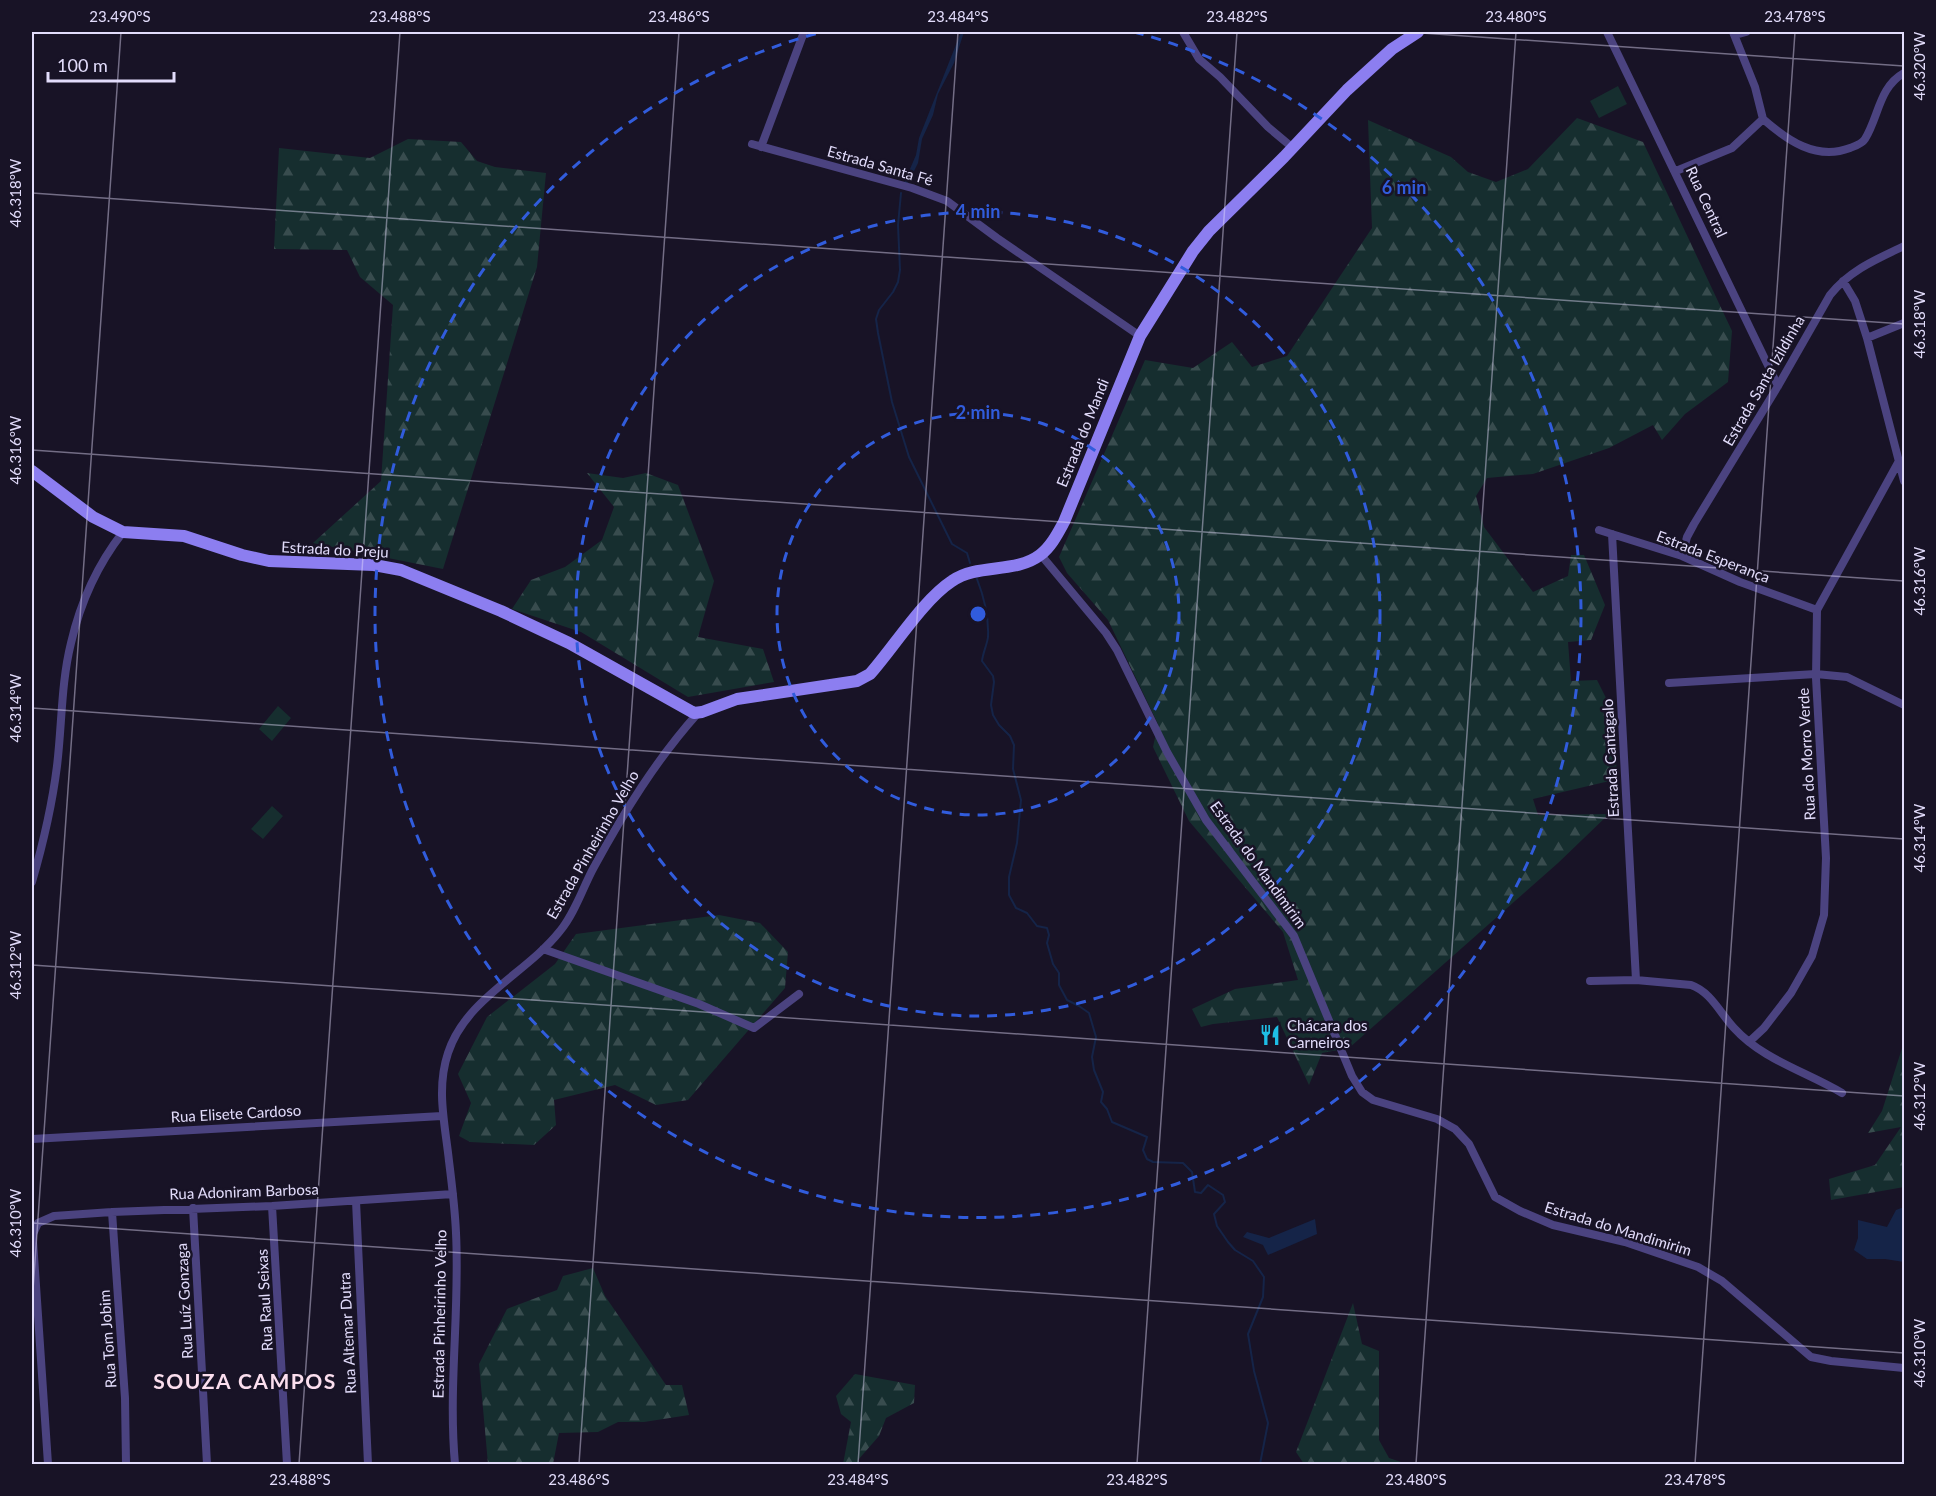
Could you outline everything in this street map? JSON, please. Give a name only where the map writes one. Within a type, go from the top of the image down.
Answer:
[{"type":"main road","name":"Estrada do Mandi","points":[[1041,555],[1065,522],[1140,336],[1165,293],[1209,231],[1293,148],[1347,90],[1392,50],[1418,32]]},
{"type":"main road","name":"Estrada do Preju","points":[[32,471],[99,521],[123,532],[184,536],[242,555],[269,561],[374,564],[401,570],[501,611],[569,643],[689,711],[698,713]]},
{"type":"main road","points":[[698,713],[737,699],[843,684],[863,679],[871,673],[928,603],[953,580],[967,573],[1030,561],[1041,555]]},
{"type":"street","name":"Estrada Santa Fé","points":[[804,32],[756,145],[912,188],[947,201],[1140,336]]},
{"type":"street","points":[[1183,32],[1199,59],[1220,77],[1268,127],[1293,148]]},
{"type":"street","name":"Rua Central","points":[[1607,32],[1778,386]]},
{"type":"street","points":[[1746,32],[1734,33],[1755,87],[1763,119],[1779,133],[1809,149],[1825,153],[1845,150],[1863,141],[1886,91],[1898,76],[1905,73]]},
{"type":"street","points":[[1676,171],[1732,148],[1763,119]]},
{"type":"street","name":"Estrada Santa Izildinha","points":[[1682,556],[1687,537],[1694,524],[1837,287],[1862,266],[1903,248]]},
{"type":"street","points":[[1843,281],[1855,301],[1867,338],[1905,481]]},
{"type":"street","points":[[1867,338],[1905,324]]},
{"type":"street","name":"Rua do Morro Verde","points":[[1749,1042],[1764,1028],[1791,993],[1812,956],[1824,915],[1827,858],[1816,674],[1817,610],[1899,461]]},
{"type":"street","name":"Estrada Esperança","points":[[1599,530],[1682,556],[1740,582],[1817,610]]},
{"type":"street","points":[[32,882],[52,796],[70,644],[83,603],[100,567],[123,532]]},
{"type":"street","name":"Estrada Cantagalo","points":[[1611,534],[1636,980]]},
{"type":"street","name":"Estrada do Mandimirim","points":[[1041,555],[1106,633],[1117,650],[1167,752],[1206,820],[1294,936],[1352,1076],[1362,1092],[1373,1100],[1427,1116],[1455,1130],[1468,1144],[1495,1197],[1520,1211],[1553,1225],[1625,1242],[1698,1267],[1722,1281],[1811,1357],[1832,1362],[1905,1368]]},
{"type":"street","points":[[1669,683],[1816,674],[1847,676],[1905,705]]},
{"type":"street","name":"Estrada Pinheirinho Velho","points":[[455,1464],[452,1410],[456,1234],[442,1116],[443,1072],[450,1048],[459,1030],[480,1004],[543,949],[564,925],[639,788],[698,713]]},
{"type":"street","points":[[543,949],[699,1004],[754,1028],[799,994]]},
{"type":"street","points":[[1590,981],[1636,980],[1691,985],[1700,988],[1749,1042],[1767,1055],[1817,1078],[1842,1093]]},
{"type":"street","name":"Rua Elisete Cardoso","points":[[32,1139],[442,1116]]},
{"type":"street","name":"Rua Adoniram Barbosa","points":[[48,1464],[33,1241],[33,1234],[38,1223],[54,1216],[272,1206],[453,1194]]},
{"type":"street","name":"Rua Altemar Dutra","points":[[356,1201],[369,1464]]},
{"type":"street","name":"Rua Raul Seixas","points":[[272,1206],[287,1464]]},
{"type":"street","name":"Rua Luíz Gonzaga","points":[[193,1208],[207,1464]]},
{"type":"street","name":"Rua Tom Jobim","points":[[112,1212],[125,1398],[126,1464]]},
{"type":"green space","points":[[1618,86],[1627,104],[1599,118],[1590,101]]},
{"type":"green space","points":[[1577,118],[1643,142],[1732,331],[1728,382],[1685,414],[1662,440],[1653,425],[1609,448],[1533,474],[1487,478],[1476,496],[1484,527],[1533,592],[1568,576],[1571,555],[1584,555],[1605,605],[1591,640],[1568,642],[1571,681],[1597,680],[1609,704],[1618,779],[1533,799],[1538,815],[1609,814],[1558,863],[1349,1048],[1322,1053],[1309,1085],[1277,1017],[1201,1027],[1192,1009],[1235,989],[1298,980],[1283,932],[1189,821],[1153,747],[1158,724],[1108,620],[1067,573],[1059,557],[1145,360],[1193,368],[1232,342],[1252,367],[1287,356],[1372,228],[1368,120],[1451,157],[1468,172],[1496,182],[1528,169]]},
{"type":"green space","points":[[408,139],[461,142],[477,161],[495,167],[546,173],[537,267],[443,569],[313,543],[381,481],[393,305],[360,277],[347,250],[274,249],[279,148],[370,158]]},
{"type":"green space","points":[[587,473],[623,478],[646,473],[678,485],[714,581],[698,637],[763,649],[774,682],[688,697],[581,632],[512,609],[531,580],[565,567],[602,540],[614,507]]},
{"type":"green space","points":[[278,706],[291,718],[272,741],[259,729]]},
{"type":"green space","points":[[272,806],[283,816],[263,839],[251,829]]},
{"type":"green space","points":[[719,915],[760,923],[788,952],[785,988],[688,1100],[656,1105],[615,1085],[554,1100],[556,1125],[534,1145],[470,1142],[459,1136],[471,1103],[458,1074],[487,1017],[555,964],[576,934]]},
{"type":"green space","points":[[1904,1042],[1904,1187],[1831,1200],[1829,1179],[1875,1165],[1901,1127],[1868,1133],[1882,1111]]},
{"type":"green space","points":[[593,1268],[605,1296],[666,1385],[682,1385],[689,1415],[644,1422],[618,1422],[598,1432],[559,1433],[553,1464],[488,1464],[479,1364],[507,1309],[557,1290],[563,1276]]},
{"type":"green space","points":[[1353,1303],[1362,1344],[1379,1351],[1379,1440],[1389,1458],[1407,1464],[1304,1464],[1296,1452]]},
{"type":"green space","points":[[855,1374],[915,1385],[914,1403],[886,1418],[879,1436],[858,1460],[860,1464],[843,1464],[851,1422],[841,1414],[836,1396]]},
{"type":"water","points":[[961,32],[964,32],[954,63],[938,94],[933,115],[922,139],[918,163],[907,185],[904,183],[916,155],[919,138]]},
{"type":"water","points":[[1904,1207],[1904,1262],[1867,1259],[1854,1250],[1858,1238],[1858,1220],[1887,1227],[1896,1210]]},
{"type":"water","points":[[1315,1219],[1317,1234],[1268,1255],[1263,1245],[1243,1237],[1247,1232],[1269,1238]]},
{"type":"waterway","points":[[901,193],[898,225],[900,270],[893,292],[879,310],[876,319],[878,333],[892,402],[909,457],[952,544],[967,553],[970,563]]},
{"type":"waterway","points":[[977,579],[988,622],[988,637],[982,661],[993,676],[991,705],[993,715],[1010,736],[1014,745],[1013,769],[1021,800],[1017,843],[1009,877],[1009,895],[1016,908],[1027,913],[1037,926],[1047,928],[1049,935],[1047,943],[1053,964],[1059,973],[1059,985],[1067,1000],[1089,1013],[1096,1037],[1092,1057],[1094,1070],[1103,1092],[1101,1102],[1107,1109],[1112,1122],[1147,1137],[1143,1150],[1147,1159],[1153,1162],[1183,1163],[1192,1172],[1195,1192],[1201,1193],[1208,1185],[1223,1195],[1225,1202],[1214,1214],[1217,1226],[1235,1250],[1253,1261],[1264,1277],[1263,1297],[1248,1334],[1254,1371],[1268,1423],[1260,1464]]},
{"type":"place","name":"Chácara dos Carneiros","points":[[1270,1035]]},
{"type":"district","name":"SOUZA CAMPOS","points":[[245,1382]]}]
